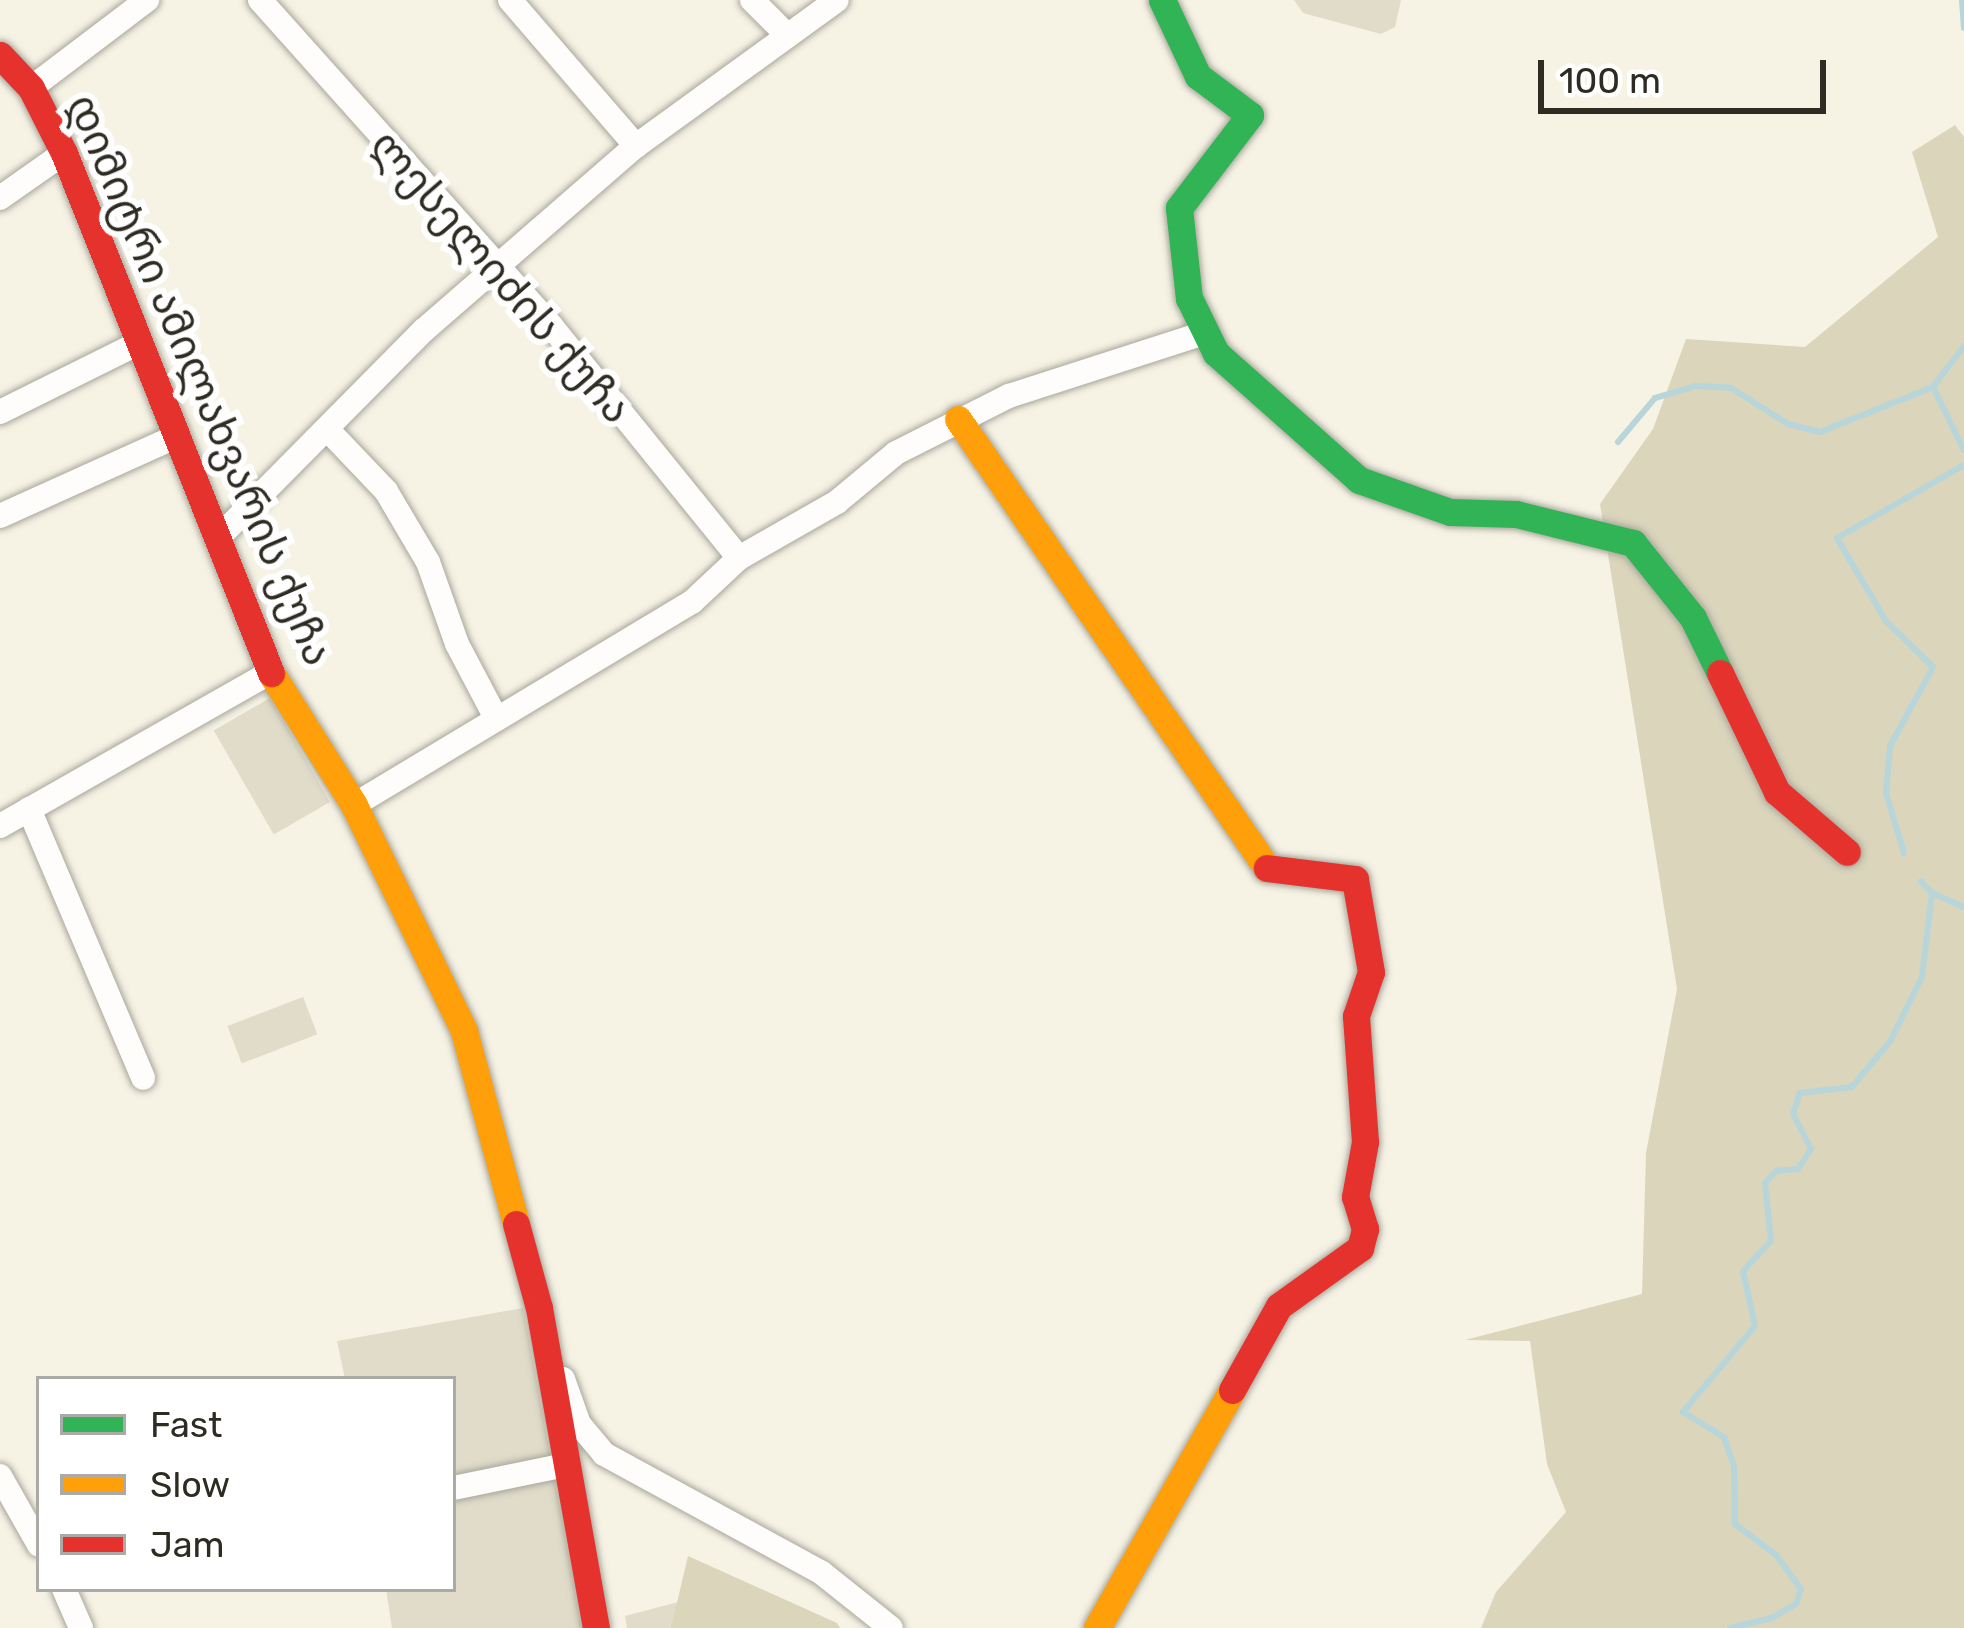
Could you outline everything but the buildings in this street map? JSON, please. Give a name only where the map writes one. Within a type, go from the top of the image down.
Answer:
[{"type":"street","points":[[31,88],[147,0]]},
{"type":"street","name":"ლესელიძის ქუჩა","points":[[260,0],[498,269],[739,558]]},
{"type":"street","points":[[509,0],[636,146]]},
{"type":"street","points":[[752,0],[787,35]]},
{"type":"street","points":[[217,539],[424,330],[636,146],[837,0]]},
{"type":"street","points":[[1162,0],[1198,76],[1250,115],[1179,208],[1180,254],[1204,333],[1233,373],[1359,480],[1450,512],[1516,514],[1633,543],[1694,618],[1777,792],[1846,852]]},
{"type":"street","name":"დიმიტრი ამილახვარის ქუჩა","points":[[0,55],[31,88],[64,153],[271,672],[354,805],[464,1030],[539,1308],[596,1628]]},
{"type":"street","points":[[0,198],[64,153]]},
{"type":"street","points":[[354,805],[463,746],[496,718],[692,602],[739,558],[958,419],[1204,333]]},
{"type":"street","points":[[0,412],[139,343]]},
{"type":"street","points":[[958,419],[1271,874],[1355,880],[1371,972],[1356,1016],[1365,1142],[1355,1197],[1365,1229],[1360,1249],[1279,1306],[1097,1628]]},
{"type":"street","points":[[327,429],[386,491],[428,562],[457,644],[496,718]]},
{"type":"street","points":[[0,517],[175,437]]},
{"type":"street","points":[[0,826],[271,672]]},
{"type":"street","points":[[29,809],[142,1078]]},
{"type":"street","points":[[539,1308],[592,1443],[822,1573],[891,1628]]},
{"type":"street","points":[[456,1487],[565,1465]]},
{"type":"street","points":[[0,1476],[36,1540]]},
{"type":"street","points":[[65,1592],[81,1628]]},
{"type":"shaded area","points":[[1294,0],[1401,0],[1395,27],[1381,34],[1303,13]]},
{"type":"shaded area","points":[[1955,125],[1964,137],[1964,1628],[1481,1628],[1496,1592],[1566,1512],[1547,1464],[1530,1341],[1465,1340],[1642,1294],[1646,1153],[1677,989],[1600,504],[1653,429],[1686,339],[1805,347],[1938,237],[1912,152]]},
{"type":"shaded area","points":[[270,698],[330,802],[274,834],[214,730]]},
{"type":"shaded area","points":[[303,997],[317,1034],[242,1063],[227,1026]]},
{"type":"shaded area","points":[[523,1308],[582,1628],[392,1628],[386,1592],[456,1592],[456,1376],[344,1376],[337,1341]]},
{"type":"shaded area","points":[[688,1556],[837,1623],[840,1628],[671,1628]]},
{"type":"shaded area","points":[[720,1591],[837,1628],[627,1628],[625,1616]]},
{"type":"waterway","points":[[1962,0],[1964,28]]},
{"type":"waterway","points":[[1964,346],[1933,387],[1964,450]]},
{"type":"waterway","points":[[1618,442],[1655,398],[1696,386],[1731,388],[1788,424],[1820,432],[1933,387]]},
{"type":"waterway","points":[[1904,853],[1886,793],[1890,746],[1933,667],[1886,621],[1837,538],[1964,465]]},
{"type":"waterway","points":[[1730,1628],[1772,1618],[1796,1604],[1801,1589],[1776,1555],[1735,1524],[1734,1466],[1724,1437],[1683,1412],[1755,1326],[1743,1271],[1771,1241],[1765,1183],[1776,1171],[1798,1169],[1811,1149],[1793,1114],[1800,1093],[1852,1087],[1891,1040],[1922,977],[1932,893],[1921,881]]},
{"type":"waterway","points":[[1932,893],[1964,907]]},
{"type":"traffic: fast","points":[[1162,0],[1198,76],[1250,115],[1179,208],[1189,298],[1216,353],[1359,480],[1450,512],[1516,514],[1633,543],[1693,618],[1720,673]]},
{"type":"traffic: slow","points":[[958,419],[1267,868]]},
{"type":"traffic: slow","points":[[271,673],[354,805],[464,1031],[516,1224]]},
{"type":"traffic: slow","points":[[1097,1628],[1232,1390]]},
{"type":"traffic: jam","points":[[0,55],[31,88],[64,153],[271,673]]},
{"type":"traffic: jam","points":[[1720,673],[1777,792],[1847,852]]},
{"type":"traffic: jam","points":[[1232,1390],[1279,1306],[1360,1248],[1365,1229],[1355,1197],[1365,1142],[1356,1016],[1371,972],[1355,879],[1267,868]]},
{"type":"traffic: jam","points":[[516,1224],[539,1308],[596,1628]]}]
